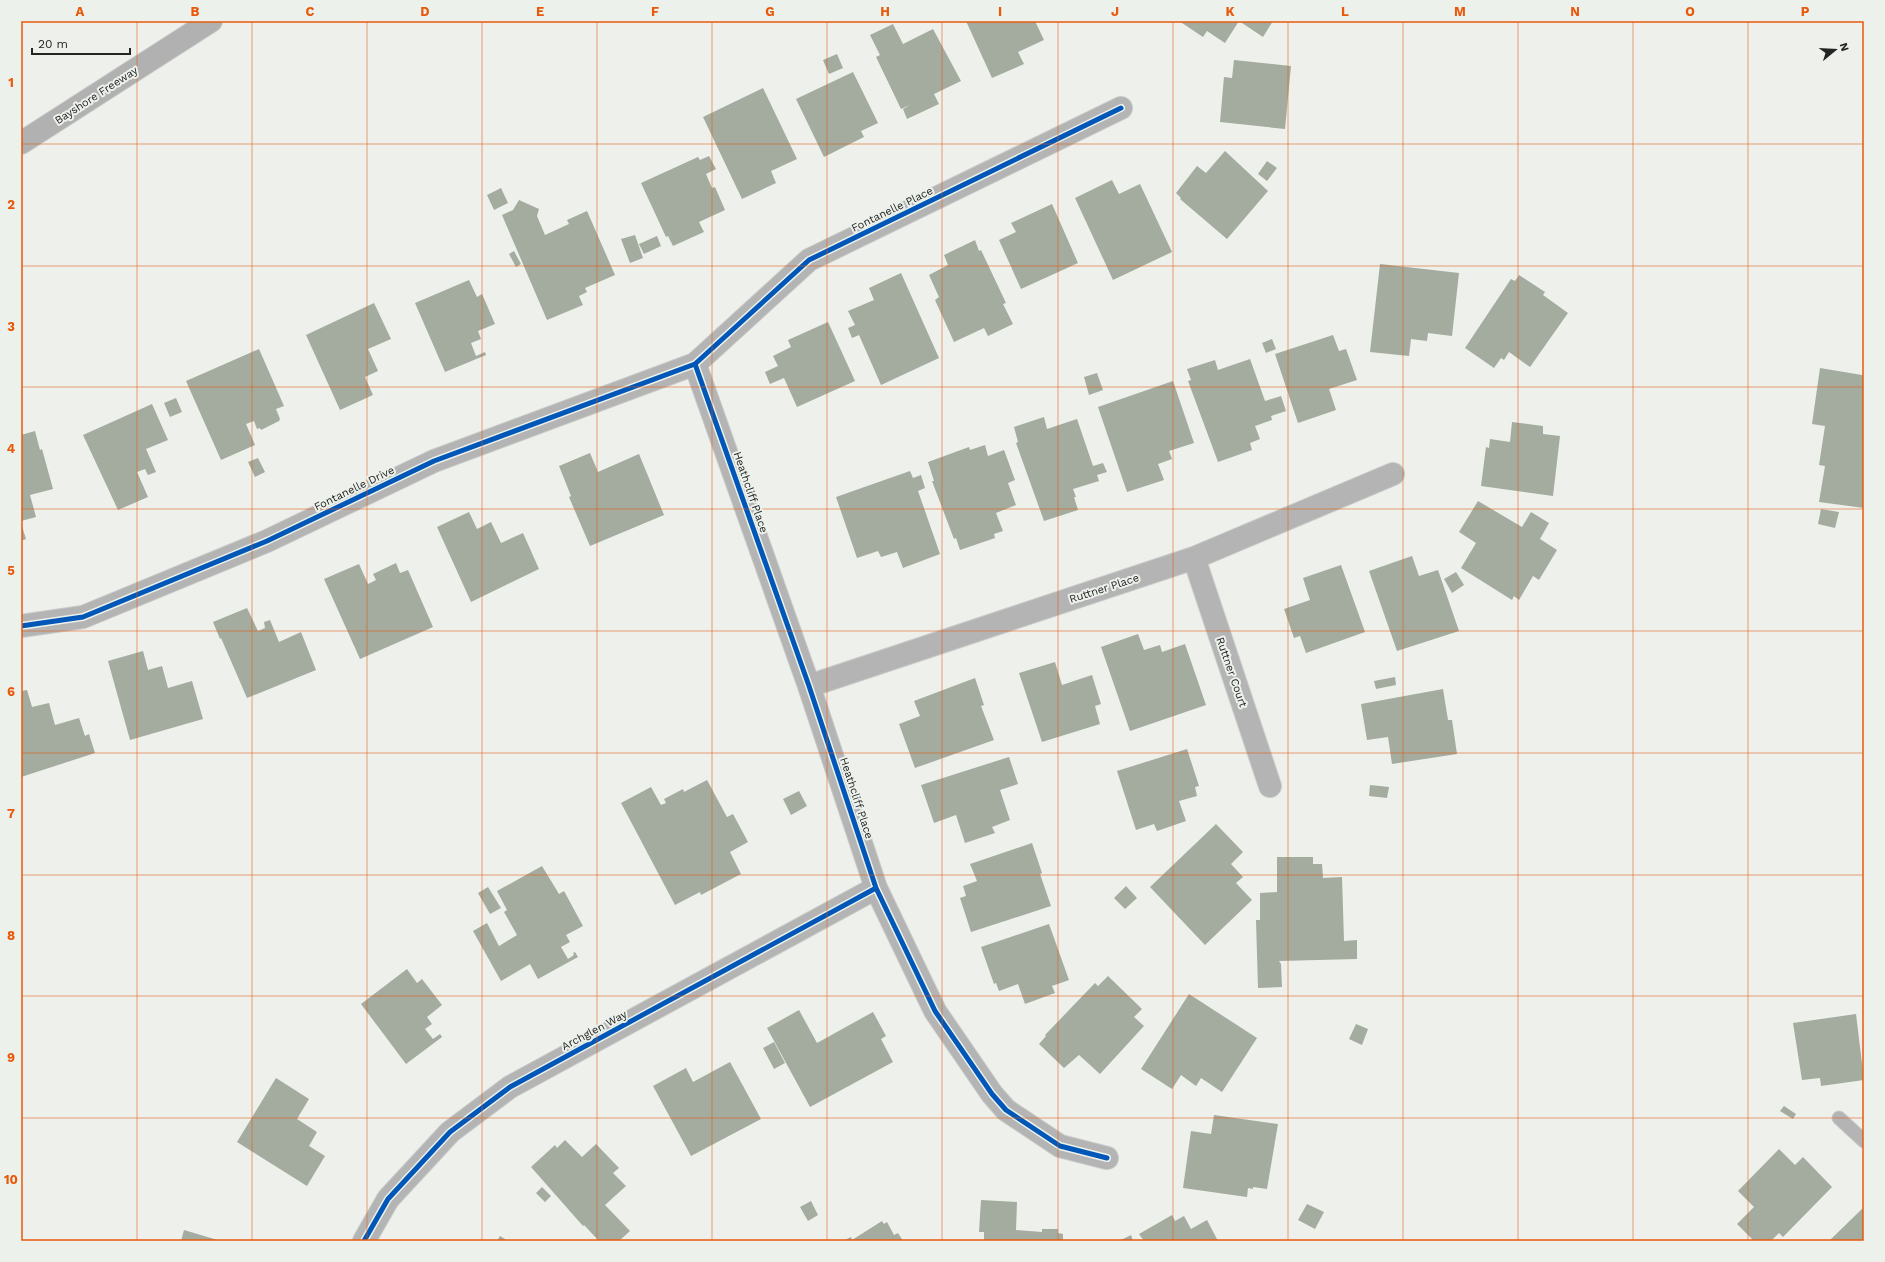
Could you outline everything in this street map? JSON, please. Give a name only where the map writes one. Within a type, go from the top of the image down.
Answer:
[{"type":"highway","name":"Bayshore Freeway","points":[[21,143],[211,21]]},
{"type":"street","name":"Fontanelle Place","points":[[695,364],[809,260],[1121,108]]},
{"type":"street","name":"Fontanelle Drive","points":[[21,626],[83,617],[267,541],[434,461],[695,364]]},
{"type":"street","name":"Heathcliff Place","points":[[695,364],[809,686],[876,888],[935,1011],[992,1094],[1006,1110],[1060,1146],[1107,1158]]},
{"type":"street","name":"Ruttner Place","points":[[809,686],[1194,558],[1393,474]]},
{"type":"street","name":"Ruttner Court","points":[[1194,558],[1270,786]]},
{"type":"street","name":"Archglen Way","points":[[364,1241],[388,1200],[450,1132],[510,1087],[876,888]]},
{"type":"lane","points":[[1839,1118],[1864,1141]]},
{"type":"building","points":[[966,21],[1035,21],[1044,40],[1018,52],[1024,64],[992,78]]},
{"type":"building","points":[[1179,21],[1239,21],[1225,43],[1207,31],[1203,37]]},
{"type":"building","points":[[1239,21],[1273,21],[1263,37]]},
{"type":"building","points":[[893,24],[903,44],[933,29],[961,81],[934,94],[939,104],[907,119],[903,109],[910,105],[901,109],[876,57],[880,55],[870,35]]},
{"type":"building","points":[[837,54],[843,68],[829,74],[823,60]]},
{"type":"building","points":[[1234,60],[1291,66],[1285,129],[1220,122],[1224,77],[1232,78]]},
{"type":"building","points":[[853,72],[878,123],[861,131],[864,137],[824,157],[796,99]]},
{"type":"building","points":[[763,88],[797,159],[771,171],[776,183],[742,199],[703,117]]},
{"type":"building","points":[[1225,151],[1268,191],[1227,239],[1180,199],[1181,198],[1176,193],[1197,166],[1206,173]]},
{"type":"building","points":[[709,156],[716,169],[706,174],[712,188],[715,187],[725,210],[699,222],[704,232],[673,246],[668,236],[666,237],[641,183],[698,157],[700,160]]},
{"type":"building","points":[[1267,161],[1277,168],[1267,181],[1258,174]]},
{"type":"building","points":[[1112,180],[1119,194],[1140,184],[1172,252],[1113,280],[1075,198]]},
{"type":"building","points":[[501,188],[508,203],[494,210],[487,195]]},
{"type":"building","points":[[519,200],[539,209],[537,216],[545,235],[569,224],[567,220],[587,211],[615,275],[585,288],[587,292],[579,296],[583,305],[547,320],[502,215],[513,210]]},
{"type":"building","points":[[1052,204],[1078,263],[1021,289],[999,240],[1016,232],[1011,223]]},
{"type":"building","points":[[635,235],[643,258],[630,263],[621,239]]},
{"type":"building","points":[[657,236],[661,246],[644,254],[639,244]]},
{"type":"building","points":[[975,240],[979,251],[981,250],[1006,303],[1003,304],[1013,324],[988,336],[984,328],[954,342],[935,300],[939,297],[929,275],[948,265],[944,255]]},
{"type":"building","points":[[514,251],[521,264],[516,267],[509,254]]},
{"type":"building","points":[[1380,264],[1459,273],[1452,336],[1428,333],[1427,341],[1411,339],[1409,356],[1370,352]]},
{"type":"building","points":[[901,273],[939,358],[881,385],[859,335],[852,338],[848,328],[855,325],[848,311],[874,300],[869,288]]},
{"type":"building","points":[[1519,275],[1545,292],[1543,295],[1568,313],[1530,367],[1509,352],[1504,360],[1501,358],[1494,368],[1465,348],[1511,279],[1515,281]]},
{"type":"building","points":[[469,280],[477,297],[482,294],[495,324],[478,331],[481,339],[471,343],[476,356],[485,352],[486,355],[445,372],[415,303]]},
{"type":"building","points":[[374,303],[391,339],[368,349],[378,371],[365,377],[373,395],[340,410],[306,335]]},
{"type":"building","points":[[828,322],[855,381],[797,407],[784,378],[770,384],[765,372],[778,366],[773,356],[791,347],[788,340]]},
{"type":"building","points":[[1333,335],[1339,351],[1346,349],[1357,380],[1329,389],[1336,410],[1298,423],[1275,354]]},
{"type":"building","points":[[1272,339],[1276,349],[1266,353],[1262,343]]},
{"type":"building","points":[[259,349],[284,406],[276,409],[280,419],[279,421],[261,430],[260,428],[257,429],[254,421],[246,424],[255,445],[221,460],[186,381]]},
{"type":"building","points":[[1250,359],[1265,401],[1281,396],[1286,411],[1271,416],[1272,420],[1255,426],[1260,439],[1250,443],[1252,450],[1218,462],[1188,381],[1191,380],[1187,369],[1215,360],[1218,370]]},
{"type":"building","points":[[1820,368],[1864,376],[1864,508],[1819,502],[1825,466],[1819,465],[1825,426],[1812,424]]},
{"type":"building","points":[[1097,373],[1103,390],[1089,395],[1084,377]]},
{"type":"building","points":[[1173,381],[1194,443],[1169,451],[1172,459],[1158,464],[1164,480],[1127,492],[1098,407]]},
{"type":"building","points":[[176,398],[182,412],[170,417],[164,403]]},
{"type":"building","points":[[152,404],[168,440],[146,449],[156,472],[148,475],[145,469],[137,472],[148,497],[118,510],[83,435]]},
{"type":"building","points":[[1044,417],[1047,429],[1077,419],[1093,466],[1103,463],[1107,472],[1097,475],[1099,481],[1073,489],[1078,510],[1044,521],[1016,443],[1018,442],[1014,427]]},
{"type":"building","points":[[1512,422],[1543,426],[1543,434],[1560,436],[1553,496],[1481,486],[1486,447],[1489,448],[1490,439],[1510,442]]},
{"type":"building","points":[[35,431],[40,450],[42,449],[53,489],[30,495],[36,517],[21,521],[21,435]]},
{"type":"building","points":[[985,445],[988,456],[1004,450],[1015,480],[1008,483],[1016,505],[996,513],[1003,531],[994,534],[995,538],[960,550],[956,538],[954,539],[932,481],[934,481],[928,462],[969,447],[970,450]]},
{"type":"building","points":[[590,453],[598,472],[639,454],[664,515],[590,546],[569,497],[571,496],[559,466]]},
{"type":"building","points":[[258,458],[265,472],[255,477],[248,462]]},
{"type":"building","points":[[910,471],[913,478],[921,475],[925,488],[918,491],[940,554],[903,568],[897,552],[881,557],[878,551],[857,558],[836,497]]},
{"type":"building","points":[[1478,501],[1522,527],[1531,512],[1549,523],[1540,539],[1557,550],[1539,580],[1533,576],[1519,600],[1514,596],[1512,600],[1461,568],[1476,543],[1459,532]]},
{"type":"building","points":[[1821,509],[1839,512],[1835,528],[1818,524]]},
{"type":"building","points":[[469,512],[477,529],[491,522],[501,543],[523,533],[539,569],[471,602],[437,527]]},
{"type":"building","points":[[21,523],[26,539],[21,541]]},
{"type":"building","points":[[1412,556],[1419,576],[1438,570],[1459,631],[1397,651],[1369,571]]},
{"type":"building","points":[[396,563],[400,573],[408,570],[433,627],[360,659],[324,579],[359,564],[368,584],[376,580],[373,574]]},
{"type":"building","points":[[1341,565],[1365,632],[1306,653],[1300,636],[1294,638],[1284,609],[1310,600],[1303,578]]},
{"type":"building","points":[[1456,572],[1464,585],[1452,593],[1444,579]]},
{"type":"building","points":[[247,608],[258,631],[265,628],[264,622],[270,620],[279,642],[301,632],[316,670],[247,698],[213,622]]},
{"type":"building","points":[[1138,634],[1144,650],[1160,645],[1162,652],[1185,644],[1206,705],[1130,731],[1101,647]]},
{"type":"building","points":[[143,651],[148,670],[162,666],[168,688],[192,681],[203,719],[130,740],[108,661]]},
{"type":"building","points":[[1055,662],[1062,685],[1092,675],[1101,704],[1095,706],[1100,724],[1042,742],[1019,673]]},
{"type":"building","points":[[1395,677],[1396,685],[1376,689],[1374,681]]},
{"type":"building","points":[[975,678],[984,705],[981,706],[994,740],[915,768],[899,724],[920,716],[914,701]]},
{"type":"building","points":[[1443,689],[1448,720],[1452,720],[1457,754],[1392,764],[1388,737],[1367,740],[1361,704]]},
{"type":"building","points":[[27,690],[32,707],[49,703],[55,725],[79,718],[85,736],[89,734],[95,753],[21,777],[21,691]]},
{"type":"building","points":[[1187,749],[1199,786],[1195,787],[1197,796],[1179,801],[1186,821],[1157,831],[1154,824],[1136,830],[1117,771]]},
{"type":"building","points":[[1009,757],[1018,784],[1000,790],[1010,820],[992,827],[995,833],[965,843],[956,815],[934,823],[921,785]]},
{"type":"building","points":[[707,780],[727,817],[733,814],[748,842],[730,852],[741,874],[701,895],[700,892],[675,905],[621,803],[651,787],[661,805],[666,803],[664,799],[683,789],[684,792]]},
{"type":"building","points":[[1370,785],[1389,787],[1387,798],[1369,796]]},
{"type":"building","points":[[799,791],[807,806],[791,815],[783,799]]},
{"type":"building","points":[[1216,824],[1243,852],[1231,864],[1243,877],[1236,883],[1252,900],[1205,945],[1150,887]]},
{"type":"building","points":[[1032,843],[1042,873],[1040,874],[1051,906],[971,932],[960,898],[966,896],[963,886],[977,881],[970,864]]},
{"type":"building","points":[[1277,857],[1313,857],[1313,864],[1322,864],[1323,878],[1342,877],[1344,941],[1357,940],[1357,959],[1279,961],[1281,964],[1282,987],[1258,988],[1256,920],[1260,920],[1260,893],[1277,892]]},
{"type":"building","points":[[542,866],[559,894],[564,891],[583,926],[566,935],[570,942],[561,947],[568,959],[574,955],[573,953],[575,952],[578,957],[538,979],[530,964],[501,981],[473,931],[487,923],[499,946],[517,935],[504,912],[507,910],[497,891]]},
{"type":"building","points":[[1126,886],[1137,898],[1125,909],[1114,898]]},
{"type":"building","points":[[488,887],[501,908],[490,914],[478,893]]},
{"type":"building","points":[[1049,924],[1069,980],[1052,986],[1055,993],[1025,1004],[1018,984],[999,991],[996,983],[994,984],[981,947]]},
{"type":"building","points":[[407,969],[417,983],[422,979],[442,1005],[427,1017],[432,1024],[425,1029],[433,1039],[440,1034],[442,1037],[406,1064],[361,1004]]},
{"type":"building","points":[[1108,976],[1142,1009],[1134,1017],[1144,1026],[1100,1074],[1079,1055],[1064,1068],[1039,1044],[1046,1036],[1045,1035],[1095,983],[1098,986]]},
{"type":"building","points":[[1189,994],[1257,1038],[1222,1092],[1201,1078],[1196,1086],[1181,1075],[1172,1089],[1141,1069]]},
{"type":"building","points":[[799,1010],[817,1043],[873,1012],[886,1036],[881,1039],[893,1062],[810,1107],[767,1028]]},
{"type":"building","points":[[1856,1014],[1864,1080],[1821,1086],[1820,1078],[1802,1080],[1793,1023]]},
{"type":"building","points":[[1356,1024],[1368,1029],[1362,1045],[1349,1039]]},
{"type":"building","points":[[774,1042],[785,1063],[774,1069],[763,1048]]},
{"type":"building","points":[[730,1062],[761,1119],[691,1156],[653,1086],[686,1068],[693,1082]]},
{"type":"building","points":[[276,1078],[309,1099],[297,1119],[317,1132],[309,1146],[325,1156],[307,1186],[237,1142]]},
{"type":"building","points":[[1784,1106],[1796,1114],[1793,1119],[1780,1111]]},
{"type":"building","points":[[1214,1115],[1278,1124],[1267,1189],[1253,1187],[1253,1189],[1248,1188],[1247,1197],[1183,1188],[1191,1131],[1211,1134]]},
{"type":"building","points":[[565,1140],[582,1157],[596,1144],[619,1168],[613,1173],[626,1186],[605,1205],[630,1231],[619,1241],[599,1241],[584,1225],[583,1226],[531,1167],[555,1145],[557,1148]]},
{"type":"building","points":[[1779,1149],[1795,1165],[1803,1157],[1832,1187],[1783,1237],[1779,1233],[1771,1241],[1754,1241],[1737,1224],[1754,1207],[1738,1191]]},
{"type":"building","points":[[542,1187],[551,1196],[545,1202],[536,1193]]},
{"type":"building","points":[[981,1200],[1017,1202],[1016,1230],[1042,1232],[1042,1229],[1058,1229],[1058,1233],[1063,1234],[1063,1241],[984,1240],[984,1232],[979,1232]]},
{"type":"building","points":[[811,1201],[818,1215],[808,1221],[800,1207]]},
{"type":"building","points":[[1307,1204],[1324,1212],[1315,1229],[1298,1220]]},
{"type":"building","points":[[1864,1207],[1864,1241],[1829,1241]]},
{"type":"building","points":[[1172,1215],[1175,1221],[1184,1216],[1191,1229],[1207,1220],[1218,1241],[1144,1241],[1139,1234]]},
{"type":"building","points":[[882,1221],[884,1224],[887,1222],[894,1235],[898,1233],[903,1241],[845,1240],[851,1237],[852,1240]]},
{"type":"building","points":[[184,1230],[221,1241],[181,1241]]},
{"type":"building","points":[[1131,1235],[1133,1241],[1119,1241]]},
{"type":"building","points":[[500,1236],[508,1241],[497,1241]]},
{"type":"cycle path","points":[[21,626],[83,617],[267,541],[434,461],[695,364],[809,260],[1121,108]]},
{"type":"cycle path","points":[[695,364],[809,686],[876,888],[935,1011],[992,1094],[1006,1110],[1060,1146],[1107,1158]]},
{"type":"cycle path","points":[[364,1241],[388,1199],[450,1132],[510,1087],[876,888]]}]
